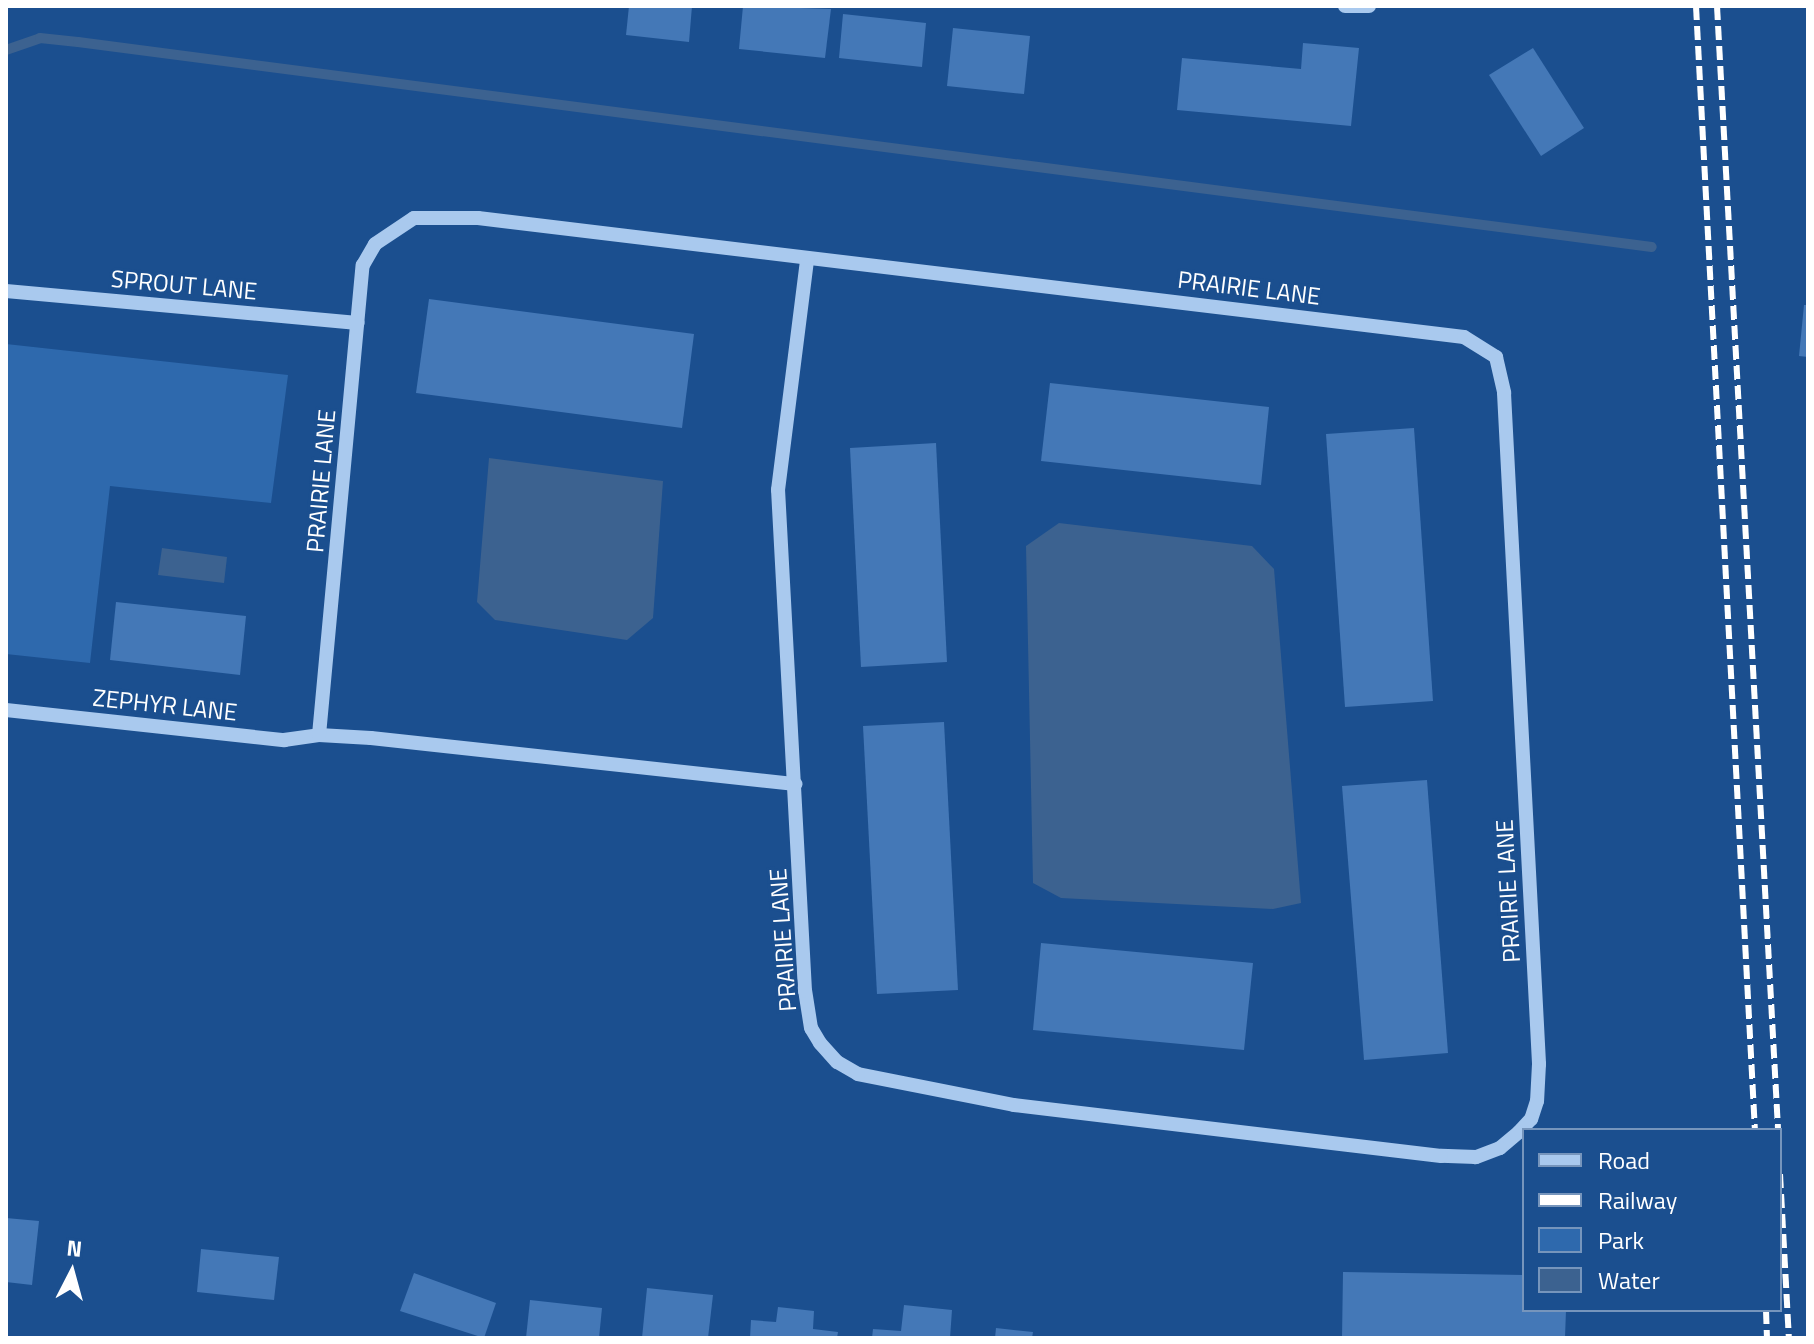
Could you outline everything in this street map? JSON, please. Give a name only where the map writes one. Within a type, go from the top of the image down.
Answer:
[{"type":"street","points":[[1345,6],[1368,7]]},
{"type":"street","name":"PRAIRIE LANE","points":[[319,735],[363,265],[375,244],[414,218],[478,218],[1464,337],[1496,357],[1504,393],[1539,1064],[1531,1119],[1500,1148],[1476,1157],[1441,1156],[1014,1105],[858,1074],[837,1062],[811,1028],[778,490],[807,259]]},
{"type":"street","name":"SPROUT LANE","points":[[6,291],[358,323]]},
{"type":"street","name":"ZEPHYR LANE","points":[[6,710],[284,740],[319,735]]},
{"type":"street","points":[[319,735],[796,784]]},
{"type":"green space","points":[[6,344],[288,375],[271,503],[110,486],[90,663],[6,654]]},
{"type":"water","points":[[489,458],[663,481],[653,618],[627,640],[495,620],[477,602]]},
{"type":"water","points":[[1059,523],[1252,546],[1274,569],[1301,903],[1273,909],[1061,898],[1033,883],[1026,546]]},
{"type":"water","points":[[162,548],[227,557],[224,583],[158,575]]},
{"type":"building","points":[[629,6],[692,6],[689,42],[626,35]]},
{"type":"building","points":[[743,6],[831,9],[825,58],[739,49]]},
{"type":"building","points":[[843,14],[926,23],[922,67],[839,58]]},
{"type":"building","points":[[953,28],[1030,36],[1024,94],[947,86]]},
{"type":"building","points":[[1303,43],[1359,48],[1351,126],[1177,110],[1182,58],[1301,69]]},
{"type":"building","points":[[1533,48],[1584,128],[1541,156],[1489,75]]},
{"type":"building","points":[[429,299],[694,334],[682,428],[416,393]]},
{"type":"building","points":[[1804,305],[1808,305],[1808,357],[1799,356]]},
{"type":"building","points":[[1050,383],[1269,407],[1261,485],[1041,461]]},
{"type":"building","points":[[1414,428],[1433,701],[1345,707],[1326,434]]},
{"type":"building","points":[[936,443],[947,662],[861,667],[850,448]]},
{"type":"building","points":[[116,602],[246,616],[240,675],[110,660]]},
{"type":"building","points":[[944,722],[958,990],[877,994],[863,726]]},
{"type":"building","points":[[1427,780],[1448,1053],[1364,1060],[1342,786]]},
{"type":"building","points":[[1041,943],[1253,963],[1244,1050],[1033,1030]]},
{"type":"building","points":[[6,1218],[39,1221],[32,1285],[6,1282]]},
{"type":"building","points":[[201,1249],[279,1257],[274,1300],[197,1292]]},
{"type":"building","points":[[1343,1272],[1522,1275],[1522,1312],[1566,1312],[1565,1338],[1342,1338]]},
{"type":"building","points":[[414,1273],[496,1303],[484,1338],[400,1311]]},
{"type":"building","points":[[647,1288],[713,1295],[708,1338],[642,1338]]},
{"type":"building","points":[[530,1300],[602,1308],[599,1338],[526,1338]]},
{"type":"building","points":[[904,1305],[952,1310],[950,1338],[872,1338],[873,1329],[901,1331]]},
{"type":"building","points":[[778,1307],[814,1311],[813,1329],[838,1332],[837,1338],[750,1338],[751,1320],[776,1322]]},
{"type":"building","points":[[996,1328],[1033,1332],[1032,1338],[995,1338]]},
{"type":"waterway","points":[[6,50],[40,38],[78,42],[1652,247]]},
{"type":"railway","points":[[1696,6],[1755,1128]]},
{"type":"railway","points":[[1717,6],[1778,1128]]},
{"type":"railway","points":[[1782,1210],[1789,1338]]},
{"type":"railway","points":[[1766,1312],[1767,1338]]}]
